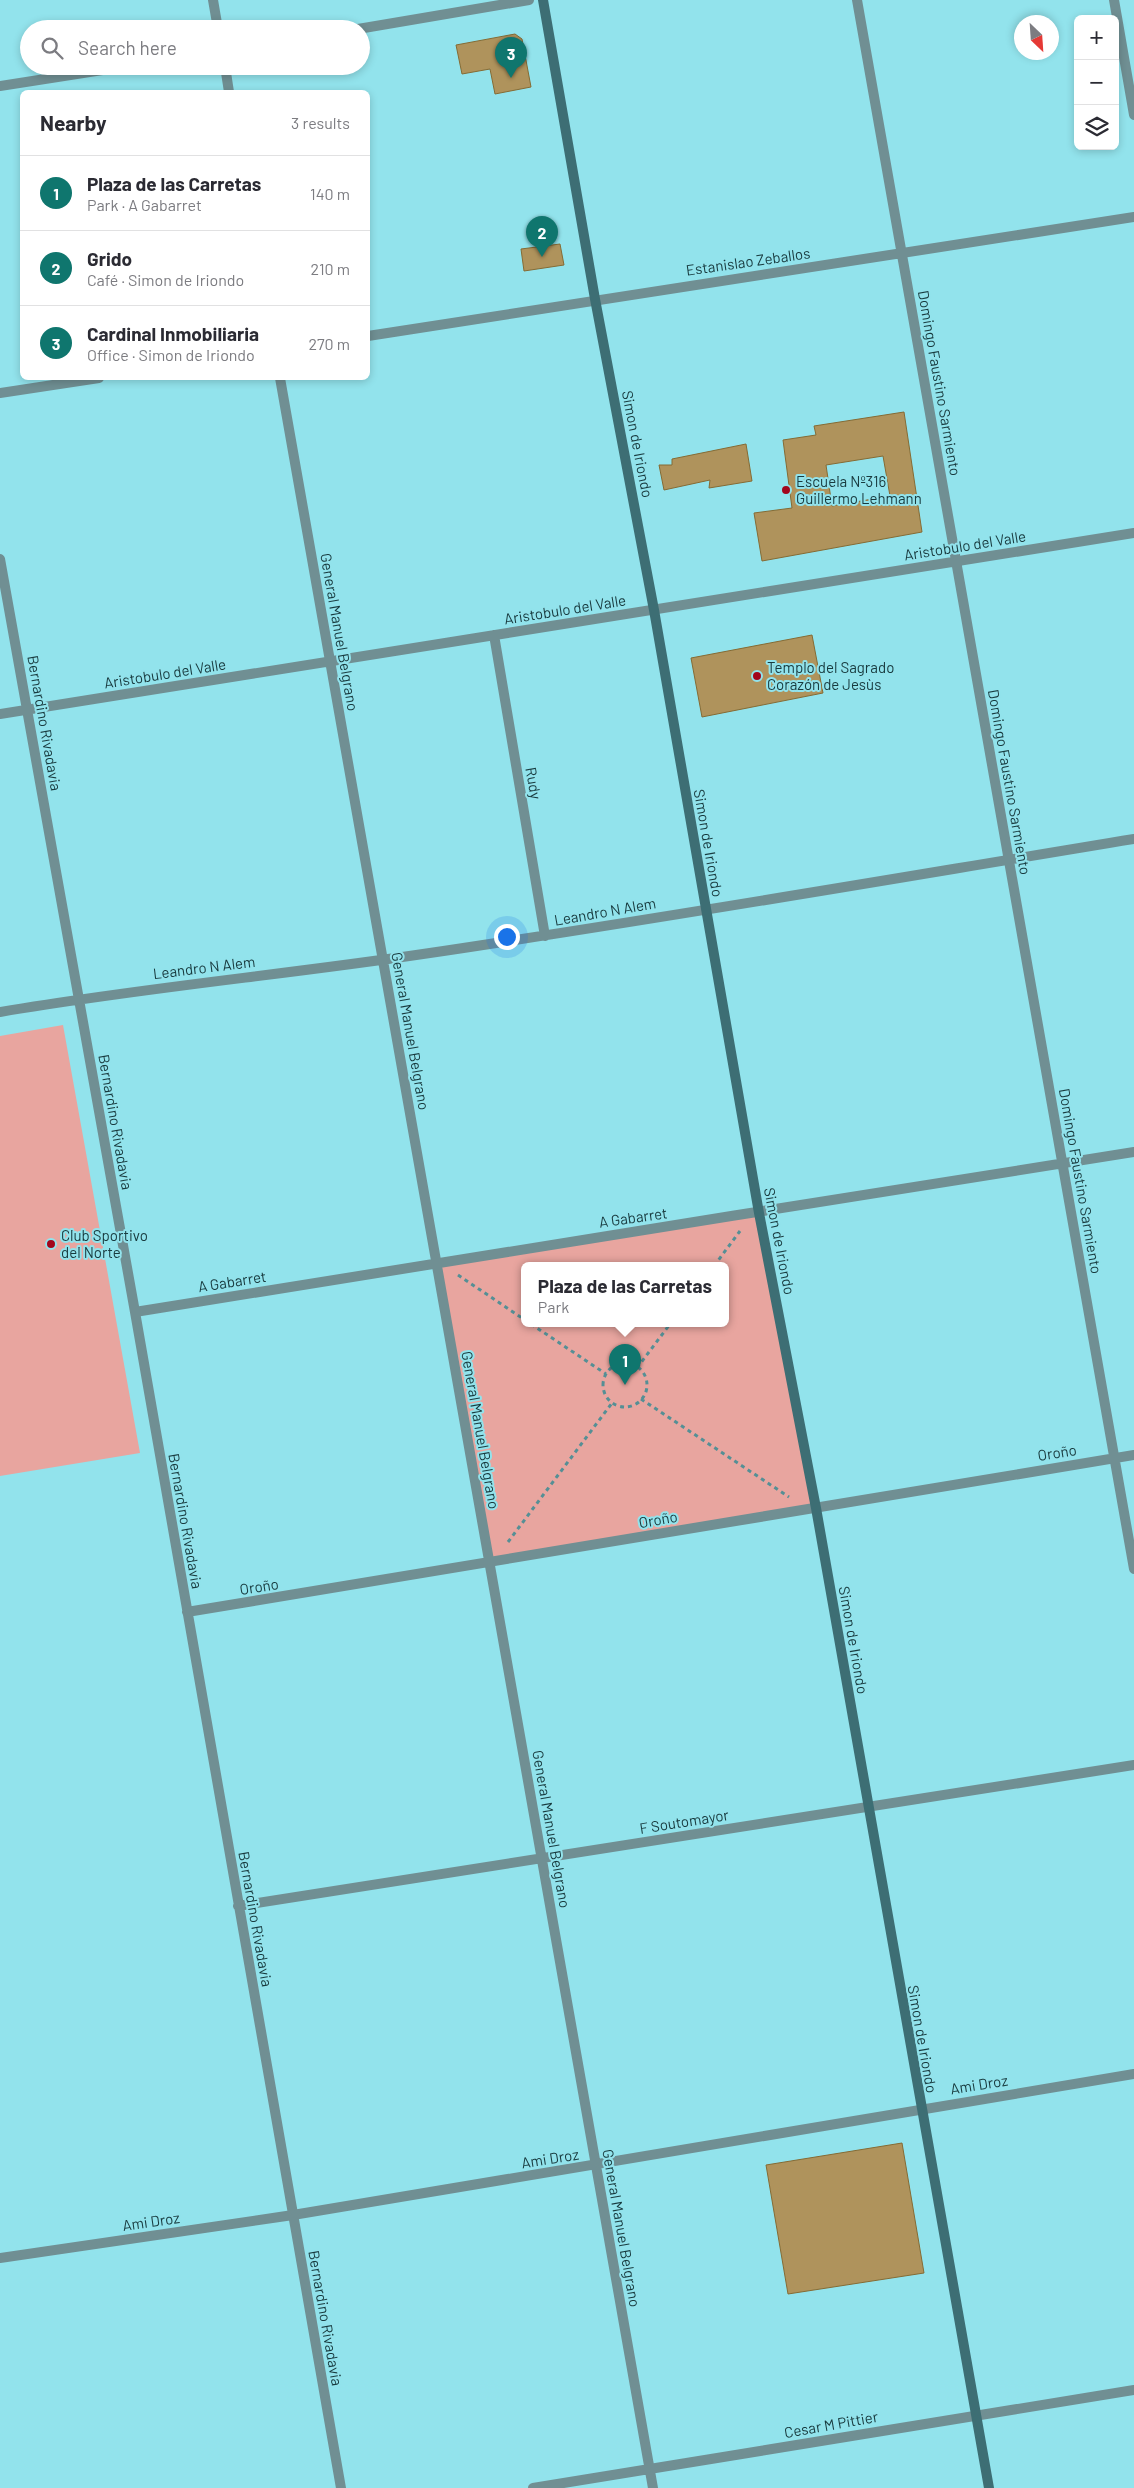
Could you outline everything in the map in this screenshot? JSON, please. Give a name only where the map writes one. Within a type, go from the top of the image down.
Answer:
[{"type":"main road","name":"Simon de Iriondo","points":[[543,0],[595,299],[654,610],[759,1214],[816,1508],[920,2109],[989,2488]]},
{"type":"street","points":[[213,0],[216,20]]},
{"type":"street","points":[[370,27],[529,0]]},
{"type":"street","name":"Domingo Faustino Sarmiento","points":[[857,0],[1134,1569]]},
{"type":"street","points":[[1114,0],[1134,116]]},
{"type":"street","points":[[0,86],[70,75]]},
{"type":"street","points":[[226,75],[229,90]]},
{"type":"street","name":"Estanislao Zeballos","points":[[370,336],[595,299],[1134,218]]},
{"type":"street","points":[[0,392],[85,380]]},
{"type":"street","name":"General Manuel Belgrano","points":[[280,380],[653,2488]]},
{"type":"street","name":"Aristobulo del Valle","points":[[0,714],[1134,533]]},
{"type":"street","name":"Bernardino Rivadavia","points":[[0,558],[135,1312],[341,2488]]},
{"type":"street","name":"Rudy","points":[[494,635],[544,936]]},
{"type":"street","name":"Leandro N Alem","points":[[0,1012],[78,998],[383,960],[544,936],[1134,840]]},
{"type":"street","name":"A Gabarret","points":[[135,1312],[436,1262],[759,1214],[1134,1152]]},
{"type":"street","name":"Oroño","points":[[187,1612],[490,1564],[1134,1455]]},
{"type":"street","name":"F Soutomayor","points":[[238,1906],[1134,1765]]},
{"type":"street","name":"Ami Droz","points":[[0,2258],[293,2216],[1134,2074]]},
{"type":"street","name":"Cesar M Pittier","points":[[533,2488],[977,2414],[1134,2390]]},
{"type":"path","points":[[717,1262],[745,1225]]},
{"type":"path","points":[[457,1274],[521,1317]]},
{"type":"path","points":[[536,1327],[606,1374]]},
{"type":"path","points":[[637,1368],[668,1327]]},
{"type":"path","points":[[623,1363],[637,1368],[642,1372],[647,1386],[642,1399],[629,1406],[622,1407],[612,1403],[605,1395],[603,1388],[606,1374],[616,1365],[623,1363]]},
{"type":"path","points":[[642,1399],[795,1501],[786,1503]]},
{"type":"path","points":[[506,1545],[612,1403]]},
{"type":"shaded area","name":"Club Sportivo del Norte","points":[[63,1025],[140,1453],[0,1476],[0,1036]]},
{"type":"shaded area","points":[[759,1213],[816,1508],[490,1563],[436,1262]]},
{"type":"building","points":[[515,34],[522,39],[531,87],[495,94],[490,69],[462,74],[456,45]]},
{"type":"building","points":[[560,244],[564,265],[524,271],[521,249]]},
{"type":"building","points":[[904,412],[922,532],[762,561],[754,513],[792,508],[783,440],[816,435],[814,426]],"holes":[[[883,456],[890,496],[832,506],[826,465]]]},
{"type":"building","points":[[746,444],[752,481],[709,488],[710,480],[664,490],[659,465],[672,465],[672,459]]},
{"type":"building","name":"Templo del Sagrado Corazón de Jesùs","points":[[812,635],[823,693],[702,717],[691,658]]},
{"type":"building","points":[[902,2143],[924,2273],[788,2294],[766,2165]]},
{"type":"place","name":"Cardinal Inmobiliaria","points":[[511,78]]},
{"type":"place","name":"Grido","points":[[542,257]]},
{"type":"place","name":"Escuela Nº316 Guillermo Lehmann","points":[[786,490]]},
{"type":"place","name":"Templo del Sagrado Corazón de Jesùs","points":[[757,676]]},
{"type":"place","name":"Club Sportivo del Norte","points":[[51,1244]]},
{"type":"place","name":"Plaza de las Carretas","points":[[625,1385]]}]
